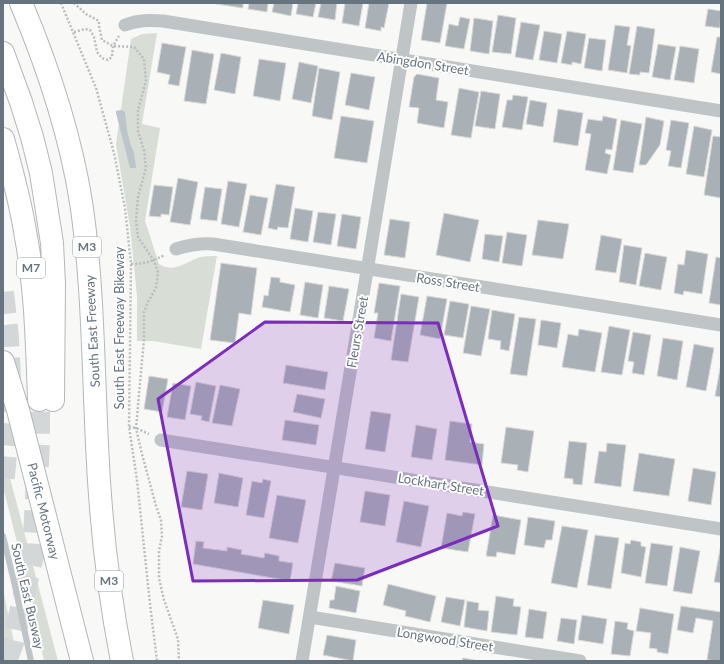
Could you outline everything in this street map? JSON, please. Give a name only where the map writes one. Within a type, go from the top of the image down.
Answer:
[{"type":"highway","name":"South East Freeway","points":[[21,3],[37,40],[64,122],[81,202],[87,248],[101,500],[110,589],[122,661]]},
{"type":"highway","name":"M7","points":[[3,53],[32,137],[41,173],[52,243],[54,284],[46,400],[31,267],[16,187],[3,139]]},
{"type":"highway","name":"Pacific Motorway","points":[[3,362],[18,410],[82,661]]},
{"type":"street","name":"Fleurs Street","points":[[302,661],[411,3]]},
{"type":"street","name":"Abingdon Street","points":[[125,25],[139,20],[163,21],[721,111]]},
{"type":"street","name":"Ross Street","points":[[176,249],[198,244],[213,244],[721,326]]},
{"type":"street","name":"Lockhart Street","points":[[161,440],[721,529]]},
{"type":"street","name":"Longwood Street","points":[[310,617],[580,661]]},
{"type":"lane","name":"South East Busway","points":[[3,536],[31,661]]},
{"type":"path","name":"South East Freeway Bikeway","points":[[61,3],[96,88],[114,153],[125,208],[132,264],[129,427],[137,480],[157,661]]},
{"type":"path","points":[[74,3],[86,14],[99,21],[102,40],[113,46],[134,47],[144,59],[146,81],[138,110],[138,132],[144,150],[146,168],[138,197],[136,221],[138,237],[154,260],[158,272],[156,288],[144,312],[144,339],[136,428],[161,520],[162,536],[159,578],[164,600],[178,639],[179,661]]},
{"type":"path","points":[[74,32],[85,29],[90,30],[94,36],[98,52],[102,58],[108,60],[112,57],[113,46],[125,25]]},
{"type":"path","points":[[132,264],[144,264],[154,260]]},
{"type":"path","points":[[129,427],[136,428],[161,440]]},
{"type":"highlighted area","points":[[265,322],[438,323],[498,526],[357,580],[193,581],[158,399]]},
{"type":"shaded area","points":[[157,33],[142,124],[160,128],[145,221],[159,264],[165,267],[170,268],[180,266],[201,257],[217,256],[201,349],[153,341],[137,341],[137,296],[130,227],[116,144],[131,39],[142,34]]},
{"type":"shaded area","points":[[121,110],[125,112],[127,130],[134,153],[136,168],[130,168],[116,113],[116,111]]},
{"type":"shaded area","points":[[3,451],[58,661],[44,661],[31,597],[3,487]]},
{"type":"shaded area","points":[[3,590],[18,661],[3,661]]},
{"type":"building","points":[[243,3],[243,8],[216,4]]},
{"type":"building","points":[[249,3],[268,3],[267,12],[248,9]]},
{"type":"building","points":[[274,3],[293,3],[291,16],[272,12]]},
{"type":"building","points":[[298,3],[316,3],[313,17],[296,14]]},
{"type":"building","points":[[321,3],[337,3],[335,20],[318,17]]},
{"type":"building","points":[[345,3],[363,3],[359,26],[342,23]]},
{"type":"building","points":[[369,3],[389,3],[384,28],[381,27],[381,31],[365,28]]},
{"type":"building","points":[[427,3],[447,3],[440,43],[421,40]]},
{"type":"building","points":[[708,9],[721,11],[720,28],[705,26]]},
{"type":"building","points":[[498,15],[516,18],[511,54],[492,52]]},
{"type":"building","points":[[460,17],[470,19],[464,49],[445,46],[449,24],[458,26]]},
{"type":"building","points":[[474,18],[493,21],[489,54],[470,51]]},
{"type":"building","points":[[521,22],[540,25],[533,60],[515,57]]},
{"type":"building","points":[[615,25],[630,27],[627,45],[631,46],[627,73],[608,70]]},
{"type":"building","points":[[637,26],[655,29],[649,73],[640,72],[640,75],[629,74]]},
{"type":"building","points":[[544,31],[562,34],[557,63],[539,60]]},
{"type":"building","points":[[567,31],[586,34],[581,64],[572,62],[572,65],[561,63]]},
{"type":"building","points":[[717,37],[721,37],[721,74],[711,72]]},
{"type":"building","points":[[589,38],[606,40],[602,71],[584,68]]},
{"type":"building","points":[[162,43],[186,47],[179,86],[168,84],[170,75],[157,72]]},
{"type":"building","points":[[658,44],[676,47],[670,80],[652,77]]},
{"type":"building","points":[[680,46],[699,49],[694,83],[674,80]]},
{"type":"building","points":[[192,50],[214,54],[206,104],[184,101]]},
{"type":"building","points":[[221,53],[241,57],[235,94],[214,90]]},
{"type":"building","points":[[259,59],[286,63],[280,101],[253,96]]},
{"type":"building","points":[[299,62],[318,66],[311,103],[292,99]]},
{"type":"building","points":[[319,68],[340,72],[332,120],[312,116]]},
{"type":"building","points":[[351,73],[375,77],[369,110],[345,105]]},
{"type":"building","points":[[417,74],[439,78],[436,100],[448,102],[444,128],[417,123],[419,108],[409,107],[414,77]]},
{"type":"building","points":[[459,88],[479,92],[471,138],[451,135]]},
{"type":"building","points":[[481,91],[500,94],[495,129],[475,126]]},
{"type":"building","points":[[513,95],[528,97],[522,130],[502,127],[507,100],[512,100]]},
{"type":"building","points":[[530,100],[547,103],[543,127],[526,124]]},
{"type":"building","points":[[558,109],[583,113],[578,146],[553,142]]},
{"type":"building","points":[[341,116],[374,121],[367,163],[334,158]]},
{"type":"building","points":[[603,116],[617,119],[612,150],[606,149],[605,153],[611,155],[607,174],[585,170],[591,134],[585,133],[588,119],[602,121]]},
{"type":"building","points":[[646,117],[664,121],[660,145],[646,165],[639,165]]},
{"type":"building","points":[[621,120],[642,124],[633,173],[613,170]]},
{"type":"building","points":[[671,120],[689,123],[681,168],[668,166],[671,151],[666,150]]},
{"type":"building","points":[[694,126],[712,130],[704,177],[686,174]]},
{"type":"building","points":[[713,136],[721,137],[721,198],[704,195]]},
{"type":"building","points":[[178,178],[198,182],[190,225],[170,222]]},
{"type":"building","points":[[228,181],[247,184],[239,227],[221,224]]},
{"type":"building","points":[[276,184],[295,187],[288,228],[278,227],[277,230],[268,228]]},
{"type":"building","points":[[154,185],[173,187],[169,215],[161,214],[161,217],[149,216]]},
{"type":"building","points":[[205,187],[222,189],[217,221],[200,219]]},
{"type":"building","points":[[250,195],[268,198],[261,235],[243,232]]},
{"type":"building","points":[[295,208],[313,211],[308,242],[290,239]]},
{"type":"building","points":[[318,212],[336,214],[331,245],[313,242]]},
{"type":"building","points":[[444,213],[479,220],[470,262],[436,255]]},
{"type":"building","points":[[342,214],[361,217],[356,249],[337,246]]},
{"type":"building","points":[[390,219],[410,222],[405,258],[384,255]]},
{"type":"building","points":[[538,220],[569,224],[563,259],[532,255]]},
{"type":"building","points":[[507,232],[527,235],[522,266],[502,263]]},
{"type":"building","points":[[485,234],[503,236],[499,262],[482,259]]},
{"type":"building","points":[[601,235],[622,239],[616,273],[595,270]]},
{"type":"building","points":[[624,245],[642,248],[636,285],[619,282]]},
{"type":"building","points":[[686,250],[708,254],[702,294],[684,291],[683,295],[674,293],[678,264],[684,265]]},
{"type":"building","points":[[645,253],[667,257],[661,290],[639,286]]},
{"type":"building","points":[[716,257],[721,258],[721,305],[709,303]]},
{"type":"building","points":[[221,263],[257,268],[251,315],[239,313],[235,343],[210,340]]},
{"type":"building","points":[[271,277],[280,278],[280,282],[295,285],[290,312],[262,307],[264,295],[268,296]]},
{"type":"building","points":[[305,282],[323,285],[318,318],[300,315]]},
{"type":"building","points":[[379,283],[400,286],[391,341],[374,338],[378,313],[374,313]]},
{"type":"building","points":[[329,286],[349,289],[343,321],[324,318]]},
{"type":"building","points":[[401,294],[419,297],[408,362],[391,360]]},
{"type":"building","points":[[427,296],[447,299],[440,339],[420,335]]},
{"type":"building","points":[[450,301],[469,304],[463,338],[444,335]]},
{"type":"building","points":[[471,306],[490,309],[481,356],[463,353]]},
{"type":"building","points":[[492,310],[515,314],[509,351],[500,349],[501,341],[488,339]]},
{"type":"building","points":[[519,317],[536,319],[527,376],[510,374]]},
{"type":"building","points":[[541,320],[561,323],[557,348],[538,345]]},
{"type":"building","points":[[609,326],[630,330],[622,375],[601,372]]},
{"type":"building","points":[[579,329],[602,333],[595,372],[562,367],[568,334],[578,336]]},
{"type":"building","points":[[633,332],[651,335],[644,375],[632,373],[634,362],[628,361]]},
{"type":"building","points":[[663,338],[683,341],[677,380],[657,376]]},
{"type":"building","points":[[694,344],[714,348],[706,391],[686,387]]},
{"type":"building","points":[[721,363],[721,397],[715,396]]},
{"type":"building","points":[[286,365],[328,372],[325,390],[283,383]]},
{"type":"building","points":[[149,376],[168,379],[162,412],[144,409]]},
{"type":"building","points":[[196,382],[216,386],[209,422],[201,420],[202,416],[190,414]]},
{"type":"building","points":[[173,383],[191,386],[185,420],[167,417]]},
{"type":"building","points":[[220,385],[240,389],[232,426],[212,423]]},
{"type":"building","points":[[297,394],[325,399],[321,418],[293,412]]},
{"type":"building","points":[[371,411],[391,414],[385,452],[365,449]]},
{"type":"building","points":[[285,420],[319,425],[316,445],[282,440]]},
{"type":"building","points":[[450,421],[472,424],[470,442],[484,444],[482,465],[445,460]]},
{"type":"building","points":[[416,425],[437,429],[432,460],[411,457]]},
{"type":"building","points":[[506,427],[534,431],[528,472],[517,470],[518,465],[501,463]]},
{"type":"building","points":[[569,441],[587,443],[582,485],[573,484],[573,479],[564,478]]},
{"type":"building","points":[[607,443],[626,445],[621,487],[594,483],[599,451],[606,452]]},
{"type":"building","points":[[639,453],[675,459],[669,496],[633,491]]},
{"type":"building","points":[[693,468],[716,472],[711,505],[688,501]]},
{"type":"building","points":[[187,471],[208,474],[202,510],[181,507]]},
{"type":"building","points":[[219,473],[243,478],[238,507],[214,503]]},
{"type":"building","points":[[263,479],[271,481],[264,518],[246,515],[252,481],[262,483]]},
{"type":"building","points":[[365,491],[390,495],[385,526],[360,522]]},
{"type":"building","points":[[277,495],[306,500],[298,543],[269,538]]},
{"type":"building","points":[[404,501],[429,506],[421,547],[396,542]]},
{"type":"building","points":[[463,512],[475,514],[468,552],[441,548],[447,513],[462,516]]},
{"type":"building","points":[[493,515],[521,520],[515,555],[497,552],[496,557],[486,556]]},
{"type":"building","points":[[528,517],[555,521],[552,540],[546,540],[544,548],[524,545]]},
{"type":"building","points":[[562,526],[588,530],[577,588],[551,583]]},
{"type":"building","points":[[595,535],[619,538],[611,589],[587,585]]},
{"type":"building","points":[[631,540],[641,542],[641,546],[646,547],[641,577],[621,573],[625,543],[630,544]]},
{"type":"building","points":[[196,541],[204,542],[203,548],[227,551],[227,547],[242,550],[241,554],[264,558],[265,553],[279,556],[279,561],[293,563],[290,581],[193,564]]},
{"type":"building","points":[[651,543],[673,546],[667,586],[645,583]]},
{"type":"building","points":[[721,544],[721,583],[714,582]]},
{"type":"building","points":[[680,547],[700,551],[692,594],[673,591]]},
{"type":"building","points":[[335,563],[365,568],[362,586],[331,581]]},
{"type":"building","points":[[388,584],[436,596],[430,622],[405,616],[406,611],[383,605]]},
{"type":"building","points":[[336,586],[360,591],[356,613],[329,608],[330,600],[334,600]]},
{"type":"building","points":[[496,596],[514,599],[513,606],[521,607],[517,635],[491,632]]},
{"type":"building","points":[[446,597],[465,600],[460,626],[441,622]]},
{"type":"building","points":[[263,600],[294,605],[289,634],[258,628]]},
{"type":"building","points":[[467,601],[479,603],[478,610],[489,611],[487,631],[464,627]]},
{"type":"building","points":[[681,606],[721,612],[721,661],[707,660],[713,621],[696,618],[693,633],[677,630]]},
{"type":"building","points":[[640,608],[674,614],[668,654],[657,652],[657,649],[649,648],[651,633],[636,631]]},
{"type":"building","points":[[529,609],[547,612],[543,639],[525,637]]},
{"type":"building","points":[[582,615],[607,619],[603,644],[578,640]]},
{"type":"building","points":[[561,618],[577,620],[574,644],[557,641]]},
{"type":"building","points":[[615,621],[628,623],[627,629],[634,631],[630,656],[611,654]]},
{"type":"building","points":[[327,635],[356,640],[353,661],[323,655]]},
{"type":"building","points":[[463,658],[480,661],[462,661]]},
{"type":"tunnel","points":[[3,292],[8,338],[11,400],[3,486]]},
{"type":"tunnel","points":[[6,661],[13,643],[33,556],[39,442],[39,400]]}]
